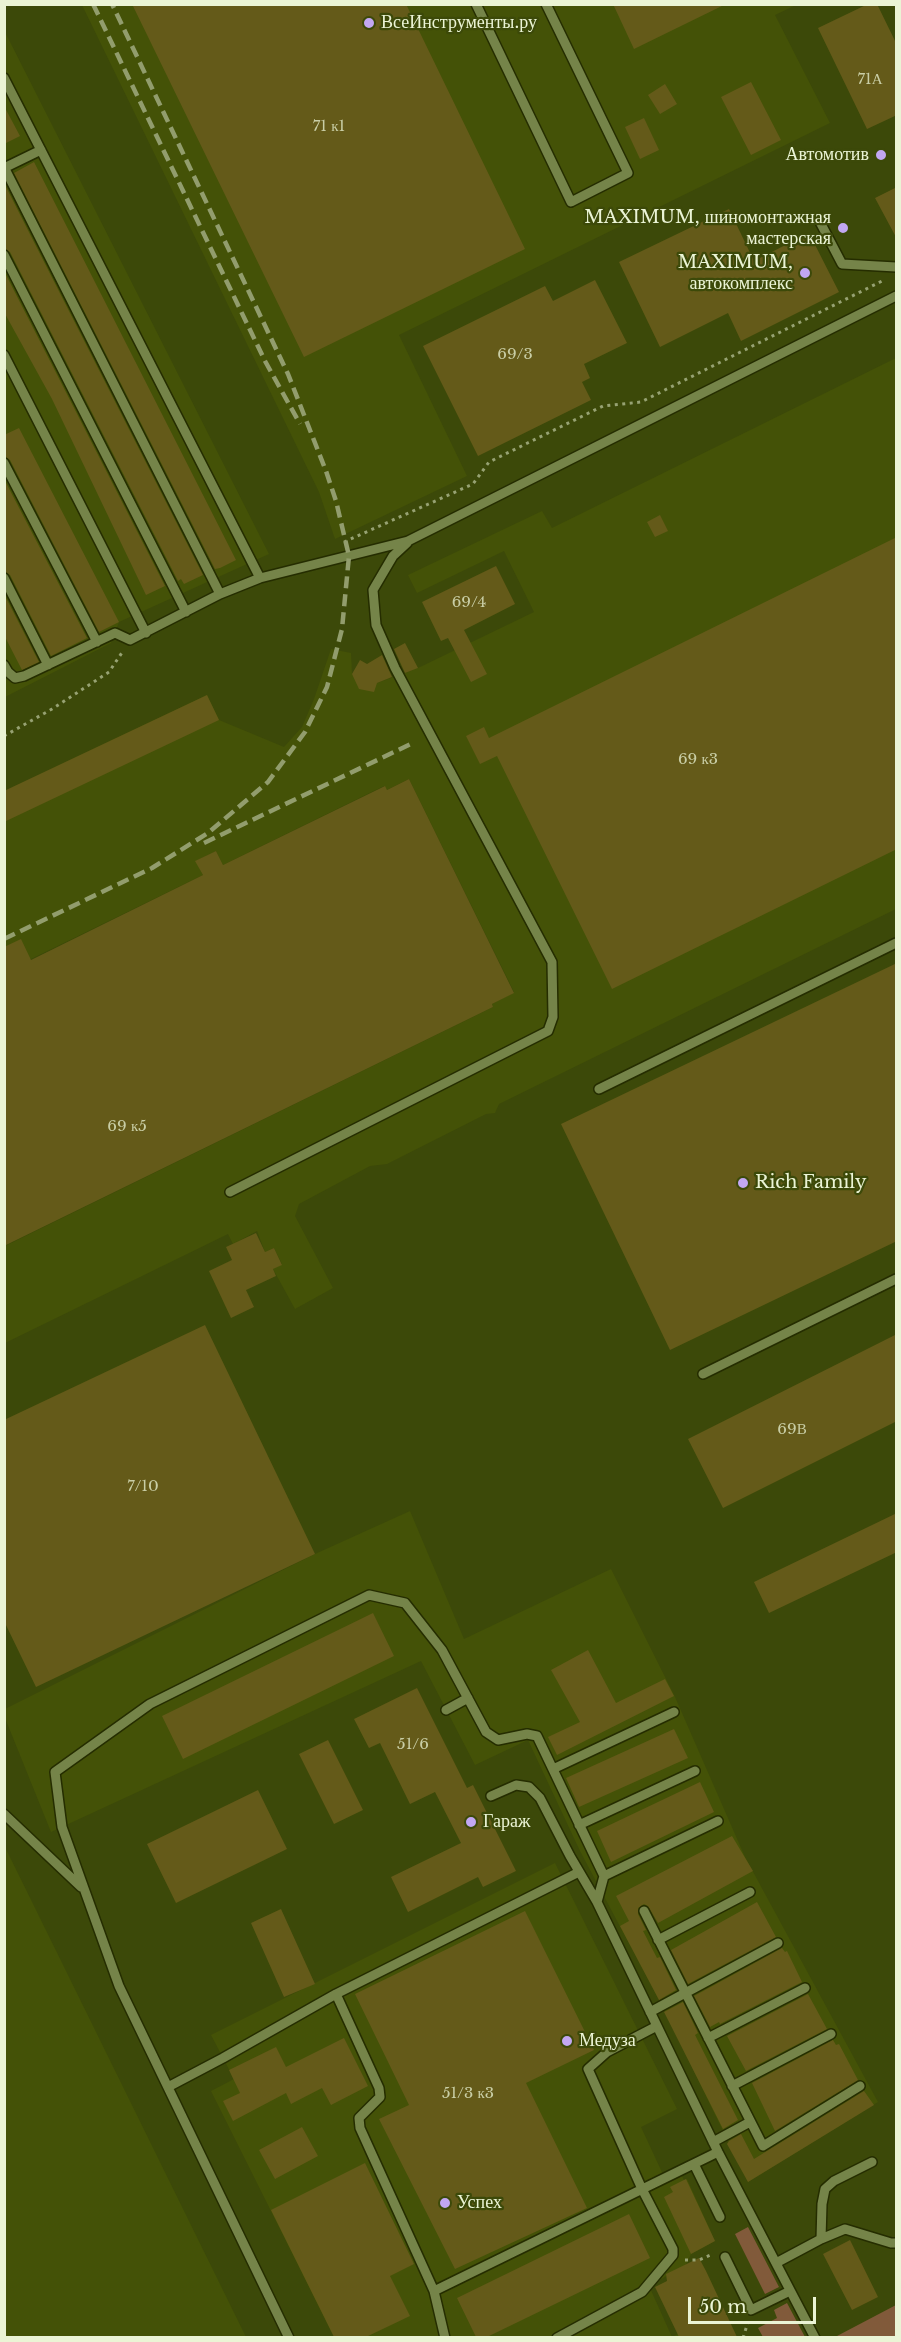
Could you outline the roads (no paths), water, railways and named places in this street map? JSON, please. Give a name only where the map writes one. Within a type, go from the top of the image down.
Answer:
[{"type":"lane","points":[[476,4],[571,202],[628,173],[546,4]]},
{"type":"lane","points":[[4,78],[260,578]]},
{"type":"lane","points":[[41,150],[5,167],[220,594]]},
{"type":"lane","points":[[820,222],[842,264],[897,267]]},
{"type":"lane","points":[[4,255],[186,612]]},
{"type":"lane","points":[[4,665],[15,678],[24,676],[115,633],[130,640],[220,594],[260,578],[408,541],[897,296]]},
{"type":"lane","points":[[4,354],[146,633]]},
{"type":"lane","points":[[4,463],[97,642]]},
{"type":"lane","points":[[230,1192],[548,1031],[553,1017],[552,962],[395,668],[376,625],[373,590],[393,556],[408,541]]},
{"type":"lane","points":[[4,578],[48,665]]},
{"type":"lane","points":[[599,1089],[897,943]]},
{"type":"lane","points":[[703,1374],[897,1279]]},
{"type":"lane","points":[[289,2337],[119,1986],[62,1827],[55,1772],[150,1704],[369,1595],[405,1603],[442,1650],[486,1732],[498,1740],[528,1734],[537,1736],[604,1876],[597,1902]]},
{"type":"lane","points":[[446,1710],[468,1698]]},
{"type":"lane","points":[[553,1769],[674,1712]]},
{"type":"lane","points":[[579,1825],[695,1771]]},
{"type":"lane","points":[[491,1796],[516,1785],[529,1787],[540,1798],[597,1902],[718,2152],[815,2337]]},
{"type":"lane","points":[[4,1814],[83,1889]]},
{"type":"lane","points":[[604,1876],[718,1821]]},
{"type":"lane","points":[[168,2087],[336,1994],[579,1872]]},
{"type":"lane","points":[[658,1940],[750,1892]]},
{"type":"lane","points":[[644,1911],[763,2145],[860,2086]]},
{"type":"lane","points":[[650,2012],[778,1943]]},
{"type":"lane","points":[[708,2038],[805,1988]]},
{"type":"lane","points":[[336,1994],[379,2088],[380,2097],[359,2118],[360,2128],[434,2292],[445,2337]]},
{"type":"lane","points":[[556,2337],[634,2298],[671,2260],[673,2249],[642,2189],[588,2069],[607,2052],[657,2026]]},
{"type":"lane","points":[[732,2086],[831,2034]]},
{"type":"lane","points":[[713,2142],[750,2122]]},
{"type":"lane","points":[[434,2292],[718,2152]]},
{"type":"lane","points":[[820,2239],[825,2189],[834,2181],[872,2162]]},
{"type":"lane","points":[[694,2163],[720,2217]]},
{"type":"lane","points":[[776,2263],[820,2239],[845,2229],[897,2243]]},
{"type":"lane","points":[[725,2258],[751,2310],[790,2291]]},
{"type":"railway","points":[[93,4],[265,361],[300,424]]},
{"type":"railway","points":[[4,939],[152,868],[208,833],[268,782],[305,732],[327,687],[342,629],[349,556],[336,501],[326,471],[288,374],[112,4]]},
{"type":"railway","points":[[204,843],[415,742]]},
{"type":"place","name":"ВсеИнструменты.ру","points":[[369,23]]},
{"type":"place","name":"Автомотив","points":[[881,155]]},
{"type":"place","name":"MAXIMUM, шиномонтажная мастерская","points":[[843,228]]},
{"type":"place","name":"MAXIMUM, автокомплекс","points":[[805,273]]},
{"type":"place","name":"Rich Family","points":[[743,1183]]},
{"type":"place","name":"Гараж","points":[[471,1822]]},
{"type":"place","name":"Медуза","points":[[567,2041]]},
{"type":"place","name":"Успех","points":[[445,2203]]}]
